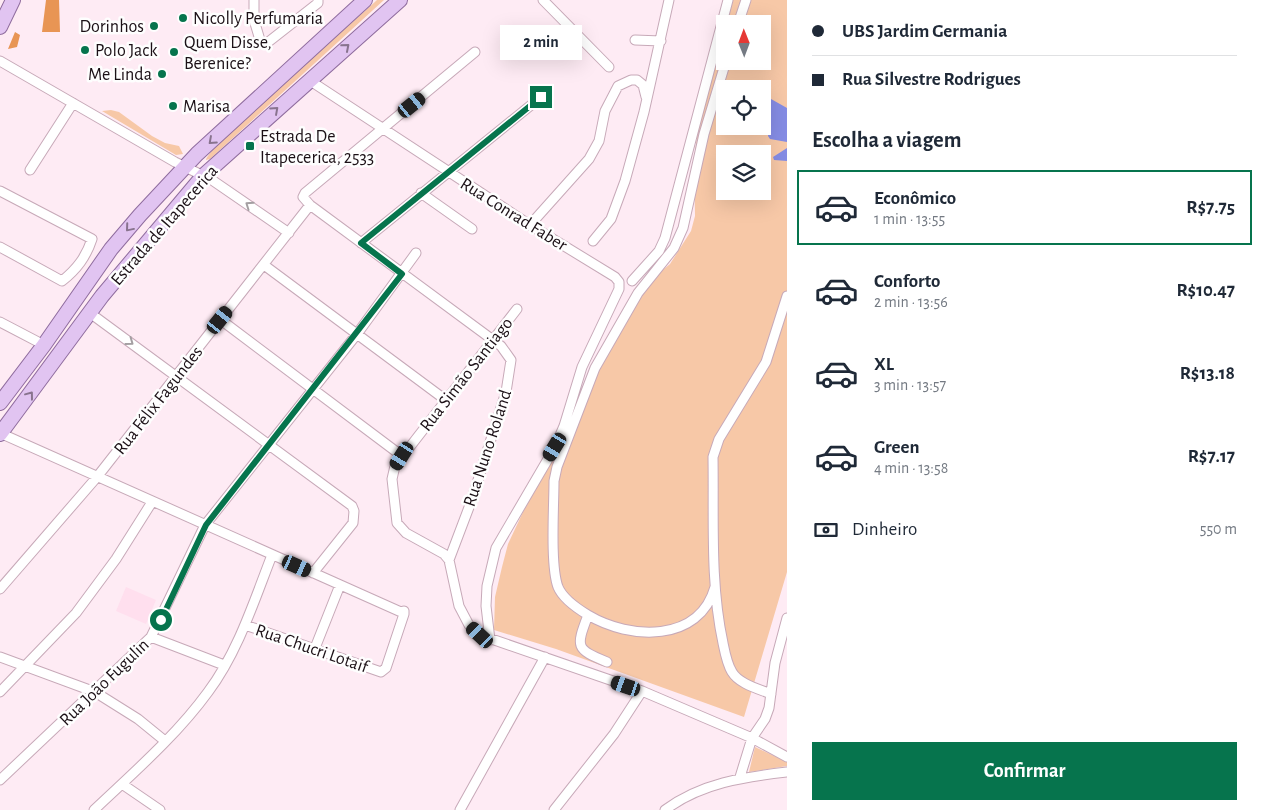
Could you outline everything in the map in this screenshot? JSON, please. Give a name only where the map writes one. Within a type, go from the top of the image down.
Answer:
[{"type":"main road","points":[[0,27],[13,0]]},
{"type":"main road","name":"Estrada de Itapecerica","points":[[0,403],[64,318],[111,249],[184,167],[365,0]]},
{"type":"main road","name":"Estrada de Itapecerica","points":[[0,434],[90,313],[203,176],[400,0]]},
{"type":"main road","points":[[0,434],[0,423],[5,408],[40,363],[64,323],[64,318]]},
{"type":"street","points":[[254,0],[254,20],[260,40],[267,43],[318,3],[318,0]]},
{"type":"street","points":[[543,0],[609,67]]},
{"type":"street","points":[[593,241],[611,218],[617,206],[647,100],[670,0]]},
{"type":"street","points":[[632,282],[659,250],[665,238],[728,0]]},
{"type":"street","points":[[741,15],[746,0]]},
{"type":"street","points":[[635,40],[661,40]]},
{"type":"street","points":[[310,205],[304,199],[305,193],[476,52]]},
{"type":"street","points":[[1,63],[184,167],[212,180],[289,233]]},
{"type":"street","points":[[716,587],[711,602],[704,611],[673,629],[638,633],[601,623],[588,615],[565,597],[559,587],[555,571],[554,481],[557,467],[595,368],[638,293],[674,248],[680,235],[704,134],[723,70]]},
{"type":"street","name":"Rua Conrad Faber","points":[[309,80],[447,172],[615,277],[619,282],[619,289],[582,367],[564,426],[555,447],[496,548],[487,586],[486,606],[490,640]]},
{"type":"street","points":[[530,225],[589,159],[600,141],[604,111],[618,86],[631,80],[637,80],[643,85],[647,100]]},
{"type":"street","points":[[361,243],[541,97]]},
{"type":"street","points":[[30,170],[73,103]]},
{"type":"street","points":[[0,191],[92,239],[88,254],[73,272],[62,281],[0,247]]},
{"type":"street","points":[[422,193],[472,230]]},
{"type":"street","name":"Rua Félix Fagundes","points":[[0,589],[97,477],[310,205]]},
{"type":"street","name":"Rua Nuno Roland","points":[[310,205],[506,351],[510,360],[509,381],[449,560]]},
{"type":"street","name":"Rua João Fugulin","points":[[0,780],[151,637],[206,525],[357,334],[416,253]]},
{"type":"street","points":[[264,265],[447,401]]},
{"type":"street","points":[[771,694],[740,680],[733,674],[728,664],[720,629],[716,587],[715,447],[766,362],[787,296]]},
{"type":"street","name":"Rua Simão Santiago","points":[[449,560],[444,554],[406,533],[397,523],[392,479],[393,472],[402,456],[447,401],[517,309]]},
{"type":"street","points":[[90,313],[352,506],[354,510],[353,523],[313,573]]},
{"type":"street","points":[[220,320],[402,456]]},
{"type":"street","points":[[0,322],[44,345]]},
{"type":"street","points":[[0,434],[340,585],[315,648]]},
{"type":"street","points":[[0,692],[76,613],[152,502]]},
{"type":"street","points":[[94,810],[165,741],[209,691],[245,625],[272,555]]},
{"type":"street","points":[[449,560],[459,606],[469,625],[480,635],[642,691],[752,738],[787,757]]},
{"type":"street","name":"Rua Chucri Lotaif","points":[[245,625],[379,671],[386,668],[404,616],[404,611],[401,612],[340,585]]},
{"type":"street","points":[[588,615],[581,634],[581,646],[586,653],[607,662]]},
{"type":"street","points":[[740,777],[752,738],[765,719],[785,635],[787,618]]},
{"type":"street","points":[[151,637],[224,665]]},
{"type":"street","points":[[0,657],[95,692],[138,719],[165,741]]},
{"type":"street","points":[[460,810],[545,657]]},
{"type":"street","points":[[554,810],[614,734],[642,691]]},
{"type":"street","points":[[665,810],[700,789],[740,777],[787,772]]},
{"type":"street","points":[[122,784],[160,810]]},
{"type":"shaded area","points":[[46,0],[59,0],[60,32],[42,32]]},
{"type":"shaded area","points":[[377,0],[384,0],[210,159],[206,160],[213,150],[255,109]]},
{"type":"shaded area","points":[[732,0],[787,0],[787,572],[744,717],[556,649],[494,630],[495,597],[502,567],[508,544],[523,512],[563,439],[592,374],[648,282],[670,264],[691,231],[695,216],[694,158],[702,103],[716,55],[716,70],[771,70],[771,15],[728,15]]},
{"type":"shaded area","points":[[15,32],[20,35],[17,47],[8,49]]},
{"type":"shaded area","points":[[111,110],[119,112],[165,143],[179,146],[183,154],[176,155],[102,111]]},
{"type":"shaded area","points":[[126,587],[156,600],[146,624],[116,611]]},
{"type":"shaded area","points":[[755,747],[787,762],[787,766],[749,772]]},
{"type":"water","points":[[771,99],[787,108],[787,142],[770,139],[768,136],[771,135]]},
{"type":"water","points":[[787,148],[787,161],[774,160],[773,157]]},
{"type":"place","name":"Nicolly Perfumaria","points":[[183,18]]},
{"type":"place","name":"Dorinhos","points":[[154,26]]},
{"type":"place","name":"Polo Jack","points":[[85,50]]},
{"type":"place","name":"Quem Disse, Berenice?","points":[[174,52]]},
{"type":"place","name":"Me Linda","points":[[162,74]]},
{"type":"place","name":"Marisa","points":[[173,106]]},
{"type":"place","name":"Estrada De Itapecerica, 2533","points":[[250,146]]},
{"type":"route","points":[[161,620],[206,525],[402,274],[361,243],[541,97]]}]
